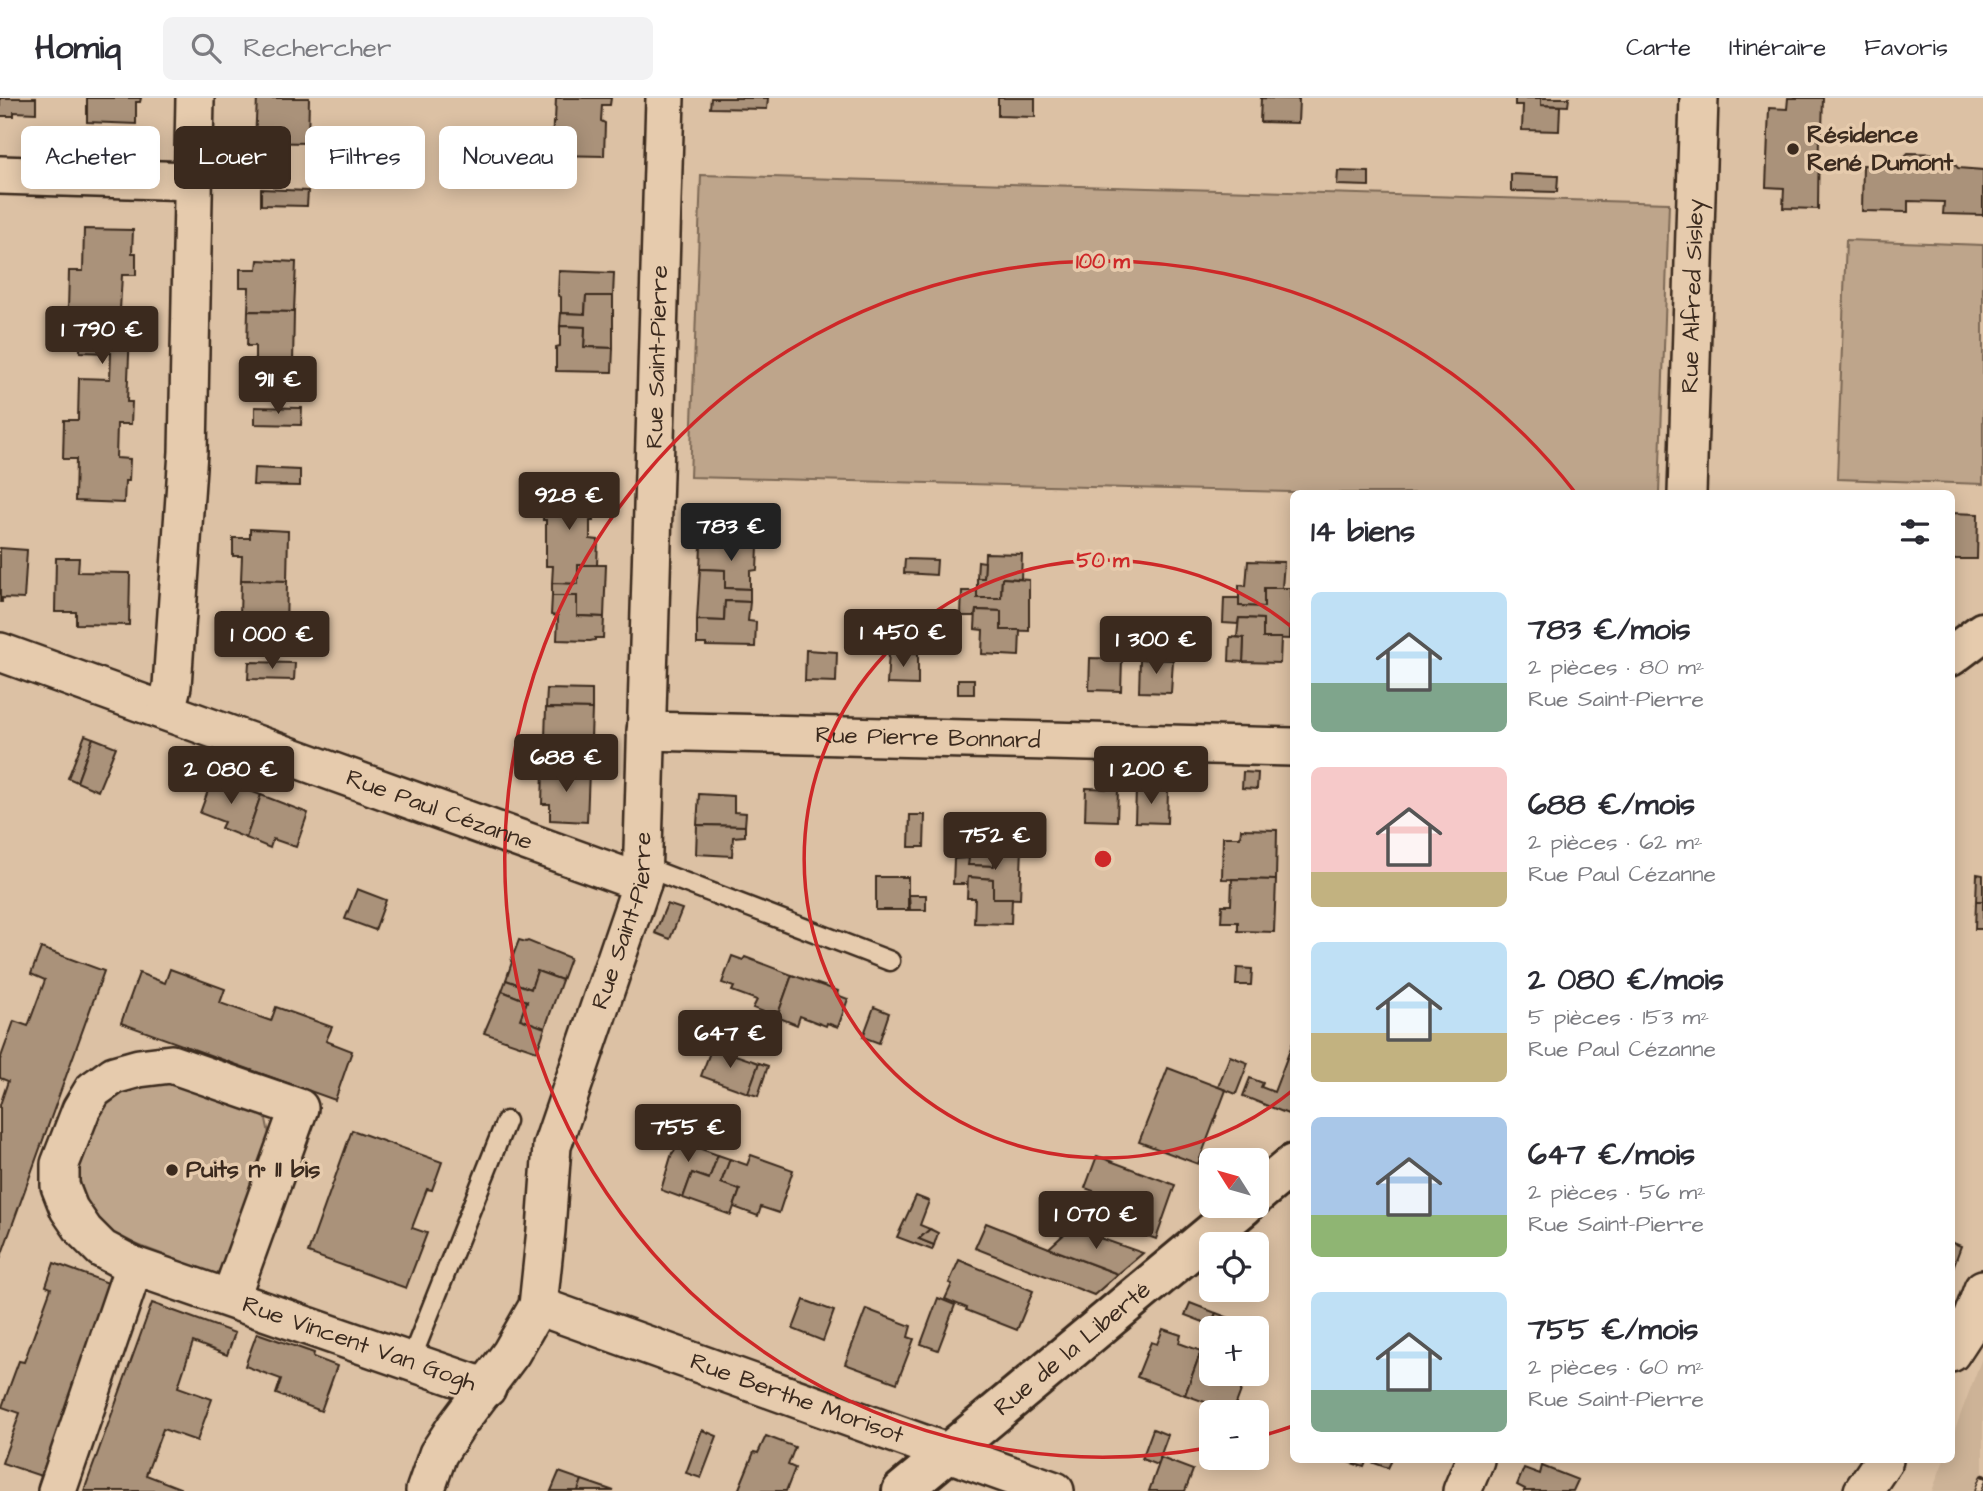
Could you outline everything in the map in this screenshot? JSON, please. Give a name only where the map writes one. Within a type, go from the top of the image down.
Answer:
[{"type":"street","points":[[194,126],[195,98]]},
{"type":"street","name":"Rue Saint-Pierre","points":[[425,1491],[438,1454],[511,1353],[538,1306],[552,1146],[642,874],[665,98]]},
{"type":"street","name":"Rue Alfred Sisley","points":[[1688,490],[1699,98]]},
{"type":"street","points":[[0,175],[174,180]]},
{"type":"street","points":[[166,710],[172,686],[187,452],[193,189]]},
{"type":"street","points":[[1955,653],[1983,632]]},
{"type":"street","name":"Rue Paul Cézanne","points":[[0,652],[642,874]]},
{"type":"street","name":"Rue Pierre Bonnard","points":[[646,731],[1290,747]]},
{"type":"street","name":"Rue Vincent Van Gogh","points":[[230,1299],[299,1108],[171,1063],[114,1075],[93,1090],[81,1110],[60,1164],[60,1186],[69,1209],[102,1249],[134,1266],[487,1388]]},
{"type":"street","points":[[1269,1184],[1290,1167]]},
{"type":"street","name":"Rue de la Liberté","points":[[902,1491],[1230,1218]]},
{"type":"street","points":[[57,1491],[134,1266]]},
{"type":"street","points":[[1955,1347],[1970,1324],[1983,1289]]},
{"type":"street","name":"Rue Berthe Morisot","points":[[538,1306],[1055,1491]]},
{"type":"street","points":[[1462,1491],[1474,1463]]},
{"type":"street","points":[[1863,1491],[1882,1463]]},
{"type":"lane","points":[[642,874],[890,961]]},
{"type":"lane","points":[[410,1362],[506,1121]]},
{"type":"shaded area","points":[[701,175],[1669,203],[1659,490],[1290,492],[690,477]]},
{"type":"shaded area","points":[[1846,240],[1983,245],[1983,484],[1837,479]]},
{"type":"shaded area","points":[[161,1080],[252,1108],[266,1119],[270,1139],[222,1266],[216,1275],[117,1237],[96,1215],[84,1197],[78,1172],[80,1146],[89,1127],[107,1105],[134,1085]]},
{"type":"shaded area","points":[[1983,1355],[1983,1491],[1932,1491],[1943,1463],[1955,1463],[1955,1429]]},
{"type":"building","points":[[0,98],[36,98],[36,113],[14,112],[14,116],[0,116]]},
{"type":"building","points":[[87,98],[141,98],[140,102],[136,102],[136,124],[87,122]]},
{"type":"building","points":[[257,98],[309,98],[305,143],[291,143],[291,126],[256,126]]},
{"type":"building","points":[[556,98],[611,98],[610,105],[602,105],[601,121],[605,123],[604,156],[577,155],[577,126],[553,126]]},
{"type":"building","points":[[711,98],[768,98],[767,109],[710,108]]},
{"type":"building","points":[[998,98],[1035,98],[1035,117],[998,116]]},
{"type":"building","points":[[1261,98],[1299,99],[1298,123],[1260,122]]},
{"type":"building","points":[[1515,98],[1541,98],[1541,105],[1560,106],[1559,131],[1522,130],[1523,105],[1515,105]]},
{"type":"building","points":[[1541,98],[1569,98],[1568,106],[1541,105]]},
{"type":"building","name":"Résidence René Dumont","points":[[1788,98],[1823,98],[1822,131],[1819,132],[1818,209],[1783,208],[1784,188],[1766,187],[1769,108],[1787,109]]},
{"type":"building","points":[[1908,153],[1945,154],[1958,168],[1983,170],[1983,215],[1943,214],[1944,202],[1908,201],[1908,212],[1862,211],[1863,165],[1895,166]]},
{"type":"building","points":[[1338,171],[1369,172],[1369,186],[1337,185]]},
{"type":"building","points":[[1511,174],[1558,176],[1557,192],[1511,191]]},
{"type":"building","points":[[261,189],[308,191],[307,206],[261,205]]},
{"type":"building","points":[[84,229],[133,230],[132,253],[136,253],[136,275],[122,275],[120,310],[135,310],[134,332],[130,332],[127,402],[132,402],[131,424],[117,424],[116,458],[130,459],[124,503],[75,501],[76,459],[63,459],[64,420],[78,420],[79,378],[110,379],[111,353],[80,352],[81,310],[68,310],[69,271],[83,271]]},
{"type":"building","points":[[258,260],[296,262],[294,312],[248,311],[249,287],[240,287],[240,269],[257,269]]},
{"type":"building","points":[[559,271],[614,273],[613,296],[586,296],[585,314],[561,313],[561,297],[558,295]]},
{"type":"building","points":[[586,296],[613,296],[613,348],[584,347],[585,327],[560,326],[561,313],[585,314]]},
{"type":"building","points":[[248,311],[294,312],[293,364],[255,362],[255,346],[247,346]]},
{"type":"building","points":[[560,326],[585,327],[584,347],[613,348],[612,372],[556,371],[556,347],[560,346]]},
{"type":"building","points":[[255,407],[302,408],[301,425],[255,424]]},
{"type":"building","points":[[254,468],[300,470],[300,486],[253,485]]},
{"type":"building","points":[[544,487],[593,488],[590,539],[598,540],[597,565],[578,565],[578,584],[552,583],[553,566],[546,566]]},
{"type":"building","points":[[1955,513],[1978,514],[1977,559],[1955,559]]},
{"type":"building","points":[[250,529],[288,531],[287,581],[241,580],[242,556],[233,556],[233,538],[250,538]]},
{"type":"building","points":[[707,543],[758,546],[757,570],[750,571],[750,589],[725,588],[725,570],[700,569],[701,545]]},
{"type":"building","points":[[0,548],[27,550],[24,599],[2,598],[0,602]]},
{"type":"building","points":[[985,553],[1022,554],[1021,579],[1002,578],[1001,598],[977,598],[977,578],[984,578]]},
{"type":"building","points":[[56,558],[79,558],[78,572],[130,573],[129,625],[76,624],[76,612],[55,612]]},
{"type":"building","points":[[905,559],[937,560],[936,575],[904,573]]},
{"type":"building","points":[[978,561],[985,562],[984,578],[977,578]]},
{"type":"building","points":[[1248,561],[1284,562],[1282,588],[1264,588],[1264,607],[1239,606],[1239,585],[1246,586]]},
{"type":"building","points":[[578,565],[606,565],[604,617],[577,616],[577,596],[552,596],[552,583],[578,584]]},
{"type":"building","points":[[700,569],[725,570],[725,588],[750,589],[750,602],[725,601],[724,621],[697,620]]},
{"type":"building","points":[[1002,578],[1029,580],[1029,631],[1001,630],[1001,611],[976,610],[975,616],[961,616],[962,591],[977,591],[977,598],[1001,598]]},
{"type":"building","points":[[241,580],[287,581],[286,633],[247,632],[248,616],[240,616]]},
{"type":"building","points":[[1264,588],[1290,588],[1290,639],[1263,638],[1263,619],[1239,618],[1238,624],[1223,623],[1224,598],[1239,598],[1239,606],[1264,607]]},
{"type":"building","points":[[552,596],[577,596],[577,616],[604,617],[603,638],[590,641],[557,640],[558,616],[551,615]]},
{"type":"building","points":[[725,601],[750,602],[748,621],[756,622],[755,647],[697,644],[697,620],[724,621]]},
{"type":"building","points":[[976,610],[1001,611],[1001,630],[1020,630],[1019,656],[982,654],[983,630],[975,629]]},
{"type":"building","points":[[1239,618],[1263,619],[1263,638],[1281,638],[1280,663],[1243,662],[1244,638],[1237,637]]},
{"type":"building","points":[[1230,637],[1244,638],[1243,662],[1229,661]]},
{"type":"building","points":[[806,650],[837,652],[836,682],[805,681]]},
{"type":"building","points":[[889,652],[918,653],[918,685],[887,684]]},
{"type":"building","points":[[1090,658],[1122,659],[1121,691],[1089,690]]},
{"type":"building","points":[[1140,659],[1173,660],[1171,693],[1139,692]]},
{"type":"building","points":[[249,662],[295,663],[294,680],[248,679]]},
{"type":"building","points":[[958,679],[974,679],[974,694],[958,694]]},
{"type":"building","points":[[547,689],[592,690],[592,709],[546,708]]},
{"type":"building","points":[[546,708],[592,709],[591,739],[545,738]]},
{"type":"building","points":[[85,735],[93,738],[77,782],[68,778]]},
{"type":"building","points":[[93,738],[116,747],[98,791],[77,782]]},
{"type":"building","points":[[543,769],[589,771],[587,822],[550,820],[550,804],[542,804]]},
{"type":"building","points":[[1243,772],[1258,773],[1257,789],[1242,788]]},
{"type":"building","points":[[213,777],[261,795],[246,838],[221,828],[224,822],[200,813]]},
{"type":"building","points":[[1086,788],[1118,789],[1117,821],[1085,820]]},
{"type":"building","points":[[1136,789],[1168,790],[1167,823],[1135,822]]},
{"type":"building","points":[[699,794],[734,796],[734,812],[746,813],[745,826],[697,825]]},
{"type":"building","points":[[261,795],[308,813],[296,847],[273,839],[270,848],[246,838]]},
{"type":"building","points":[[910,815],[925,815],[924,847],[909,847]]},
{"type":"building","points":[[977,821],[1014,822],[1013,847],[994,846],[994,866],[968,865],[969,846],[976,846]]},
{"type":"building","points":[[697,825],[745,826],[745,836],[733,837],[732,856],[696,854]]},
{"type":"building","points":[[1241,829],[1277,830],[1276,880],[1222,879],[1223,837],[1240,837]]},
{"type":"building","points":[[994,846],[1022,847],[1020,899],[993,898],[993,879],[968,877],[967,884],[953,884],[954,859],[969,858],[968,865],[994,866]]},
{"type":"building","points":[[1977,874],[1983,875],[1983,901],[1976,901]]},
{"type":"building","points":[[876,877],[908,877],[908,910],[876,910]]},
{"type":"building","points":[[968,877],[993,879],[993,898],[1012,898],[1011,924],[974,923],[975,898],[967,898]]},
{"type":"building","points":[[1232,879],[1276,880],[1274,932],[1238,931],[1238,922],[1221,922],[1222,905],[1231,905]]},
{"type":"building","points":[[357,889],[386,900],[375,930],[345,919]]},
{"type":"building","points":[[909,895],[926,895],[926,910],[910,910]]},
{"type":"building","points":[[1976,901],[1983,901],[1983,929],[1975,929]]},
{"type":"building","points":[[667,904],[682,909],[670,939],[655,933]]},
{"type":"building","points":[[519,940],[570,958],[562,980],[537,971],[531,989],[506,980]]},
{"type":"building","points":[[41,948],[104,971],[0,1259],[0,1105],[8,1081],[0,1078],[0,1060],[14,1021],[28,1026],[45,980],[31,974]]},
{"type":"building","points":[[732,956],[743,960],[745,957],[792,975],[777,1017],[753,1008],[757,1000],[732,991],[734,987],[722,983]]},
{"type":"building","points":[[1237,968],[1252,969],[1251,985],[1236,985]]},
{"type":"building","points":[[170,969],[225,989],[220,1003],[271,1021],[276,1007],[332,1027],[326,1041],[352,1051],[335,1100],[121,1023],[139,973],[165,983]]},
{"type":"building","points":[[537,971],[562,980],[545,1028],[520,1019],[527,1001],[502,991],[506,980],[531,989]]},
{"type":"building","points":[[792,975],[838,991],[837,995],[848,999],[838,1027],[827,1023],[826,1026],[800,1016],[797,1025],[777,1017]]},
{"type":"building","points":[[502,991],[527,1001],[520,1019],[545,1028],[537,1051],[484,1033]]},
{"type":"building","points":[[874,1007],[889,1013],[879,1043],[863,1037]]},
{"type":"building","points":[[712,1047],[759,1063],[748,1093],[701,1076]]},
{"type":"building","points":[[1290,1050],[1290,1115],[1243,1096],[1250,1078],[1263,1083],[1261,1087],[1274,1092]]},
{"type":"building","points":[[1230,1056],[1248,1063],[1236,1094],[1218,1087]]},
{"type":"building","points":[[759,1063],[768,1066],[758,1096],[748,1093]]},
{"type":"building","points":[[1168,1068],[1226,1090],[1204,1148],[1199,1148],[1198,1164],[1139,1142]]},
{"type":"building","points":[[352,1130],[442,1162],[432,1190],[427,1189],[412,1228],[427,1233],[406,1288],[308,1253]]},
{"type":"building","points":[[683,1130],[705,1138],[701,1149],[718,1155],[709,1179],[692,1173],[683,1198],[661,1190],[672,1153]]},
{"type":"building","points":[[718,1155],[730,1159],[721,1183],[740,1190],[731,1215],[683,1198],[692,1173],[709,1179]]},
{"type":"building","points":[[751,1155],[793,1170],[779,1213],[761,1207],[758,1216],[734,1207],[740,1190],[721,1183],[730,1159],[747,1165]]},
{"type":"building","points":[[1097,1156],[1175,1185],[1156,1239],[1102,1219],[1110,1197],[1085,1188]]},
{"type":"building","points":[[916,1196],[929,1201],[920,1225],[930,1229],[919,1239],[934,1245],[932,1250],[897,1237]]},
{"type":"building","points":[[986,1223],[1118,1274],[1094,1295],[975,1248]]},
{"type":"building","points":[[1071,1228],[1143,1253],[1118,1274],[1049,1248]]},
{"type":"building","points":[[930,1229],[938,1233],[934,1245],[919,1239]]},
{"type":"building","points":[[1955,1244],[1961,1246],[1955,1262]]},
{"type":"building","points":[[959,1260],[1033,1291],[1017,1330],[945,1299]]},
{"type":"building","points":[[54,1263],[111,1284],[41,1476],[2,1463],[20,1413],[2,1407],[19,1361],[24,1362],[51,1288],[46,1286]]},
{"type":"building","points":[[938,1298],[955,1305],[938,1350],[921,1344]]},
{"type":"building","points":[[804,1300],[834,1311],[823,1341],[793,1329]]},
{"type":"building","points":[[152,1303],[235,1333],[227,1355],[193,1342],[178,1387],[212,1399],[197,1441],[163,1429],[146,1475],[180,1488],[179,1491],[84,1491]]},
{"type":"building","points":[[1190,1303],[1216,1313],[1215,1316],[1199,1316],[1199,1320],[1185,1315]]},
{"type":"building","points":[[866,1309],[911,1326],[908,1337],[914,1339],[897,1383],[845,1364]]},
{"type":"building","points":[[1163,1329],[1181,1335],[1179,1343],[1199,1350],[1185,1395],[1137,1377],[1151,1342],[1157,1344]]},
{"type":"building","points":[[257,1333],[314,1353],[313,1357],[337,1366],[321,1411],[276,1394],[281,1379],[245,1366]]},
{"type":"building","points":[[1199,1356],[1199,1386],[1243,1386],[1237,1400],[1199,1400],[1185,1395]]},
{"type":"building","points":[[1153,1429],[1168,1435],[1157,1465],[1142,1459]]},
{"type":"building","points":[[702,1430],[717,1436],[701,1478],[686,1473]]},
{"type":"building","points":[[766,1436],[795,1447],[788,1465],[795,1468],[786,1491],[738,1491],[754,1452],[758,1453]]},
{"type":"building","points":[[1161,1458],[1193,1470],[1185,1491],[1149,1491]]},
{"type":"building","points":[[1374,1463],[1390,1463],[1388,1468]]},
{"type":"building","points":[[1542,1466],[1578,1480],[1573,1491],[1524,1491],[1525,1489],[1517,1485],[1524,1468],[1540,1474]]},
{"type":"building","points":[[559,1472],[582,1480],[578,1491],[551,1491]]},
{"type":"building","points":[[582,1480],[614,1491],[578,1491]]},
{"type":"railway","points":[[1978,1491],[1983,1478]]},
{"type":"place","name":"Résidence René Dumont","points":[[1793,149]]},
{"type":"place","name":"Puits n° 11 bis","points":[[172,1170]]}]
